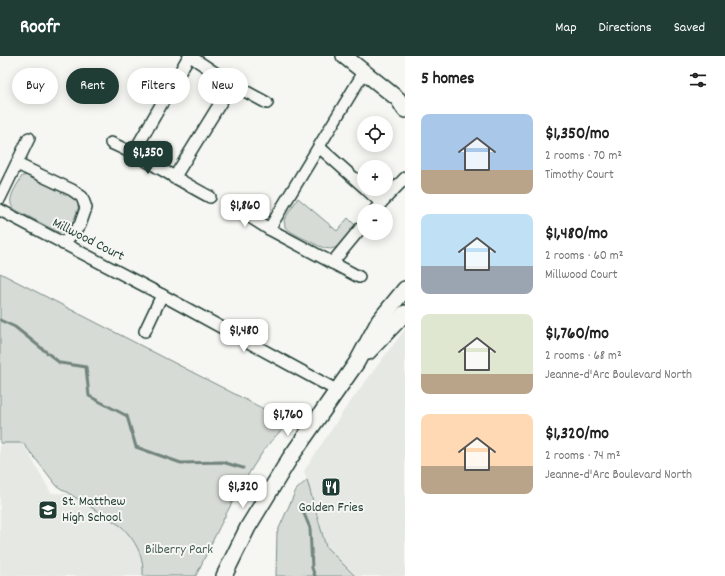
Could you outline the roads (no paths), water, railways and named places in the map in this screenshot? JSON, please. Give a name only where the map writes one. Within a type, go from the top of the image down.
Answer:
[{"type":"main road","points":[[344,56],[403,104]]},
{"type":"main road","points":[[224,576],[248,527],[290,458],[357,362],[379,321],[405,289]]},
{"type":"main road","points":[[357,362],[405,313]]},
{"type":"street","points":[[134,152],[190,56],[208,68]]},
{"type":"street","points":[[269,229],[364,72]]},
{"type":"street","points":[[248,93],[267,103]]},
{"type":"street","points":[[174,178],[220,104]]},
{"type":"street","points":[[0,198],[29,138]]},
{"type":"street","points":[[112,142],[134,152],[174,178],[210,197]]},
{"type":"street","points":[[319,147],[357,181]]},
{"type":"street","points":[[16,164],[72,190],[82,197],[86,208],[80,225],[63,244]]},
{"type":"street","points":[[381,204],[405,178]]},
{"type":"street","points":[[234,207],[269,229],[359,277]]},
{"type":"street","name":"Millwood Court","points":[[0,210],[162,295],[338,391]]},
{"type":"street","points":[[332,263],[357,233]]},
{"type":"street","points":[[145,331],[162,295]]},
{"type":"waterway","points":[[0,320],[15,327],[60,363],[86,367],[89,396],[127,416],[136,447],[181,463],[222,462],[243,468]]},
{"type":"waterway","points":[[300,504],[310,528],[312,568],[315,576]]},
{"type":"place","name":"Golden Fries","points":[[331,487]]},
{"type":"place","name":"St. Matthew High School","points":[[48,510]]},
{"type":"park label","name":"Bilberry Park","points":[[179,550]]}]
